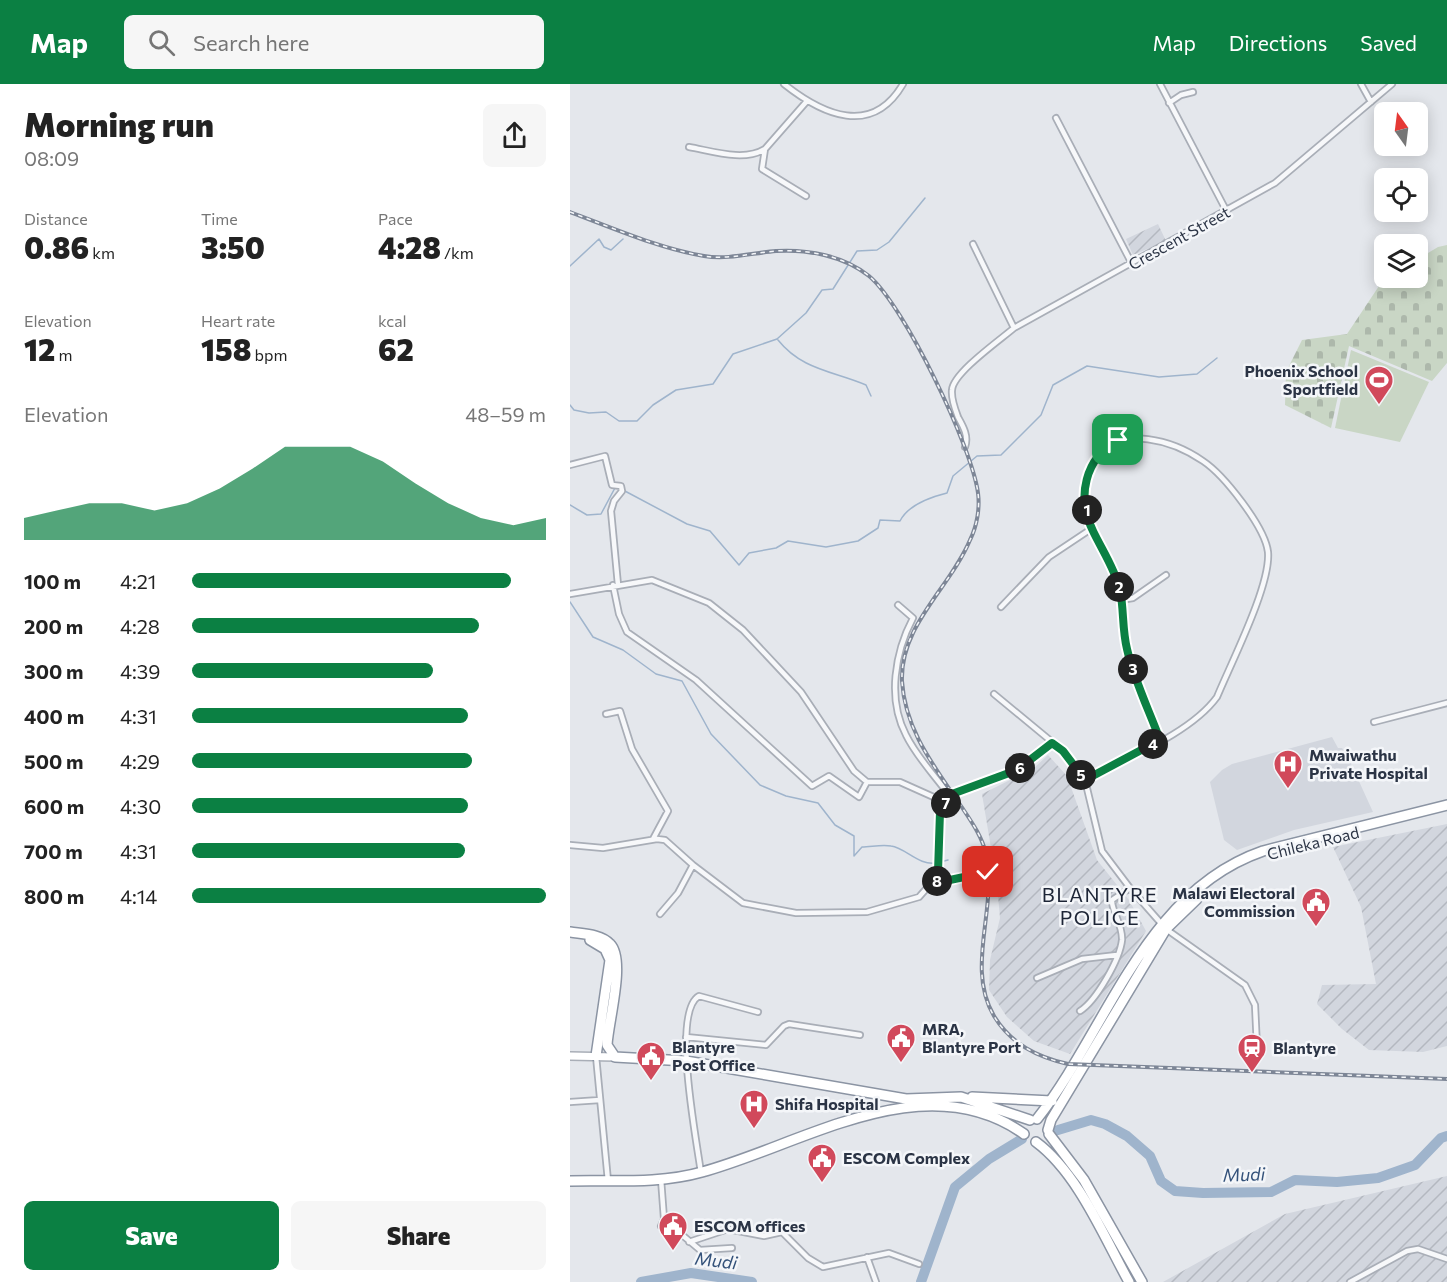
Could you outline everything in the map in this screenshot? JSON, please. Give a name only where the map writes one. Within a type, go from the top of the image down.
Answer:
[{"type":"highway","points":[[1024,1134],[1024,1125],[1034,1119],[1052,1101],[1164,926],[1214,875],[1242,858],[1293,842],[1447,805]]},
{"type":"highway","name":"Chileka Road","points":[[1164,926],[1215,880],[1255,858],[1447,810]]},
{"type":"highway","points":[[1036,1142],[1045,1140],[1051,1120],[1164,926]]},
{"type":"highway","points":[[570,934],[602,938],[615,951],[618,965],[607,1045],[615,1057],[686,1061],[906,1099],[961,1097],[1052,1101]]},
{"type":"highway","points":[[570,934],[596,942],[605,949],[610,960],[596,1056]]},
{"type":"highway","points":[[961,1097],[1034,1119],[1049,1132],[1084,1180],[1142,1282]]},
{"type":"highway","points":[[570,1181],[661,1179],[701,1173],[747,1159],[800,1136],[844,1121],[909,1107],[940,1106],[984,1114],[1024,1134],[1052,1154],[1070,1178],[1130,1282]]},
{"type":"street","points":[[784,84],[807,101],[840,114],[871,114],[888,106],[903,84]]},
{"type":"street","points":[[1160,84],[1227,212]]},
{"type":"street","points":[[1361,84],[1371,102]]},
{"type":"street","name":"Crescent Street","points":[[965,447],[968,442],[953,403],[952,388],[956,379],[1014,328],[1227,212],[1275,183],[1392,84]]},
{"type":"street","points":[[1169,103],[1181,95],[1193,92]]},
{"type":"street","points":[[689,147],[720,153],[749,155],[765,149],[807,101]]},
{"type":"street","points":[[1056,118],[1132,264]]},
{"type":"street","points":[[765,149],[762,169],[806,196]]},
{"type":"street","points":[[973,244],[1014,328]]},
{"type":"street","points":[[1085,780],[1160,740],[1193,721],[1208,709],[1217,697],[1264,583],[1268,567],[1265,538],[1246,509],[1204,462],[1169,445],[1131,437],[1104,447],[1089,468],[1084,490],[1091,529],[1116,578],[1128,653],[1160,740]]},
{"type":"street","points":[[570,465],[605,456],[612,486],[621,486],[622,491],[614,501],[611,511],[615,585],[619,614],[627,632],[696,680],[812,786],[829,776],[859,797],[867,782]]},
{"type":"street","points":[[1001,607],[1054,552],[1091,529]]},
{"type":"street","points":[[1121,600],[1133,598],[1166,575]]},
{"type":"street","points":[[570,594],[642,580],[662,582],[709,603],[725,614],[801,692],[854,771],[867,782],[900,782],[934,799],[1017,770],[1052,743]]},
{"type":"street","points":[[898,605],[913,618],[902,640],[895,674],[898,706],[905,734],[951,794]]},
{"type":"street","points":[[994,694],[1063,751],[1085,780],[1102,851],[1130,888],[1164,926],[1245,986],[1255,1005],[1257,1047]]},
{"type":"street","points":[[1374,722],[1447,703]]},
{"type":"street","points":[[606,714],[620,711],[632,749],[668,811],[653,839]]},
{"type":"street","points":[[570,845],[603,848],[653,839],[665,840],[693,865],[743,903],[805,913],[867,912],[919,897],[934,880],[938,872],[940,812],[951,794]]},
{"type":"street","points":[[660,914],[678,893],[693,865]]},
{"type":"street","points":[[934,880],[945,881],[988,872]]},
{"type":"street","points":[[1080,1011],[1089,1006],[1117,955],[1122,941],[1119,919],[1111,905],[1112,900],[1130,888]]},
{"type":"street","points":[[1037,978],[1082,959],[1117,955]]},
{"type":"street","points":[[701,1173],[686,1061],[686,1037],[693,1002],[699,996],[758,1012]]},
{"type":"street","points":[[686,1037],[766,1045],[784,1026],[789,1024],[860,1035]]},
{"type":"street","points":[[570,1056],[615,1057]]},
{"type":"street","points":[[596,1056],[608,1180]]},
{"type":"street","points":[[570,1102],[600,1100]]},
{"type":"street","points":[[661,1179],[664,1210],[661,1226],[675,1229],[700,1250],[732,1248]]},
{"type":"street","points":[[689,1242],[728,1229],[764,1236],[782,1232],[808,1258],[823,1267],[889,1253],[919,1264]]},
{"type":"street","points":[[1350,1282],[1407,1251],[1418,1250],[1447,1259]]},
{"type":"street","points":[[867,1257],[876,1282]]},
{"type":"shaded area","points":[[1158,224],[1166,241],[1133,255],[1126,239]]},
{"type":"shaded area","name":"Mwaiwathu Private Hospital","points":[[1332,737],[1338,748],[1342,748],[1347,755],[1373,812],[1294,830],[1237,850],[1224,840],[1210,782],[1222,770],[1232,764]]},
{"type":"shaded area","points":[[1048,755],[1067,776],[1097,860],[1129,900],[1146,931],[1070,1054],[1034,1041],[1007,1017],[989,990],[990,960],[1000,918],[997,884],[982,794],[1034,768]]},
{"type":"shaded area","points":[[1447,824],[1447,1046],[1423,1052],[1369,1050],[1342,1029],[1317,1004],[1322,985],[1376,984],[1361,907],[1333,847]]},
{"type":"shaded area","points":[[1447,1176],[1447,1282],[1163,1282],[1285,1214]]},
{"type":"green space","points":[[1447,245],[1447,363],[1432,381],[1349,346],[1331,428],[1285,405],[1286,372],[1302,340],[1347,334],[1378,288],[1428,288],[1428,253]]},
{"type":"green space","name":"Phoenix School Sportfield","points":[[1351,350],[1429,382],[1400,442],[1335,428]]},
{"type":"waterway","points":[[570,405],[574,410],[589,413],[606,412],[619,421],[637,421],[653,405],[676,390],[713,384],[733,354],[777,339],[806,313],[822,290],[833,289],[857,251],[877,250],[889,242],[925,198]]},
{"type":"waterway","points":[[570,266],[599,239],[604,247],[611,250],[623,239]]},
{"type":"waterway","points":[[778,340],[787,350],[808,364],[866,385],[871,396]]},
{"type":"waterway","points":[[623,490],[687,524],[710,531],[739,565],[749,553],[776,548],[788,541],[826,547],[858,541],[878,528],[880,520],[900,521],[914,506],[947,493],[953,476],[977,456],[1001,455],[1041,415],[1053,385],[1087,366],[1159,377],[1197,374],[1217,358]]},
{"type":"waterway","points":[[570,505],[587,515],[601,514],[616,486]]},
{"type":"waterway","points":[[570,602],[593,637],[623,650],[656,674],[682,681],[711,734],[760,785],[786,796],[818,803],[835,825],[854,836],[854,856],[862,847],[888,845],[897,847],[924,862],[936,863]]},
{"type":"waterway","points":[[940,862],[948,860]]},
{"type":"waterway","name":"Mudi","points":[[1058,1130],[1091,1120],[1105,1124],[1127,1136],[1150,1156],[1161,1181],[1175,1191],[1203,1193],[1271,1192],[1295,1180],[1337,1182],[1378,1178],[1415,1165],[1441,1138],[1447,1136]]},
{"type":"waterway","name":"Mudi","points":[[1337,1182],[1370,1180],[1404,1173],[1423,1162],[1447,1133]]},
{"type":"waterway","name":"Mudi","points":[[921,1282],[955,1187],[989,1159],[1022,1139]]},
{"type":"waterway","name":"Mudi","points":[[641,1282],[691,1273],[752,1282]]},
{"type":"railway","points":[[570,212],[653,243],[704,256],[731,257],[776,251],[801,251],[825,255],[848,263],[869,276],[883,292],[917,345],[963,444],[973,472],[979,505],[974,529],[961,558],[917,624],[909,642],[902,681],[904,699],[915,732],[923,747],[972,823],[984,847],[989,874],[982,978],[986,997],[994,1016],[1008,1034],[1035,1053],[1068,1064],[1447,1079]]},
{"type":"place","name":"Phoenix School Sportfield","points":[[1379,406]]},
{"type":"place","name":"Mwaiwathu Private Hospital","points":[[1288,790]]},
{"type":"place","name":"Malawi Electoral Commission","points":[[1316,928]]},
{"type":"place","name":"MRA, Blantyre Port","points":[[901,1064]]},
{"type":"place","name":"Blantyre","points":[[1252,1074]]},
{"type":"place","name":"Blantyre Post Office","points":[[651,1082]]},
{"type":"place","name":"Shifa Hospital","points":[[754,1130]]},
{"type":"place","name":"ESCOM Complex","points":[[822,1184]]},
{"type":"place","name":"ESCOM offices","points":[[673,1252]]},
{"type":"district","name":"BLANTYRE POLICE","points":[[1100,906]]},
{"type":"route","points":[[988,872],[945,881],[934,880],[938,872],[940,812],[952,794],[1017,770],[1052,743],[1063,751],[1085,780],[1160,740],[1128,653],[1123,631],[1120,591],[1116,578],[1091,529],[1086,509],[1084,490],[1089,468],[1104,447],[1118,440]]}]
